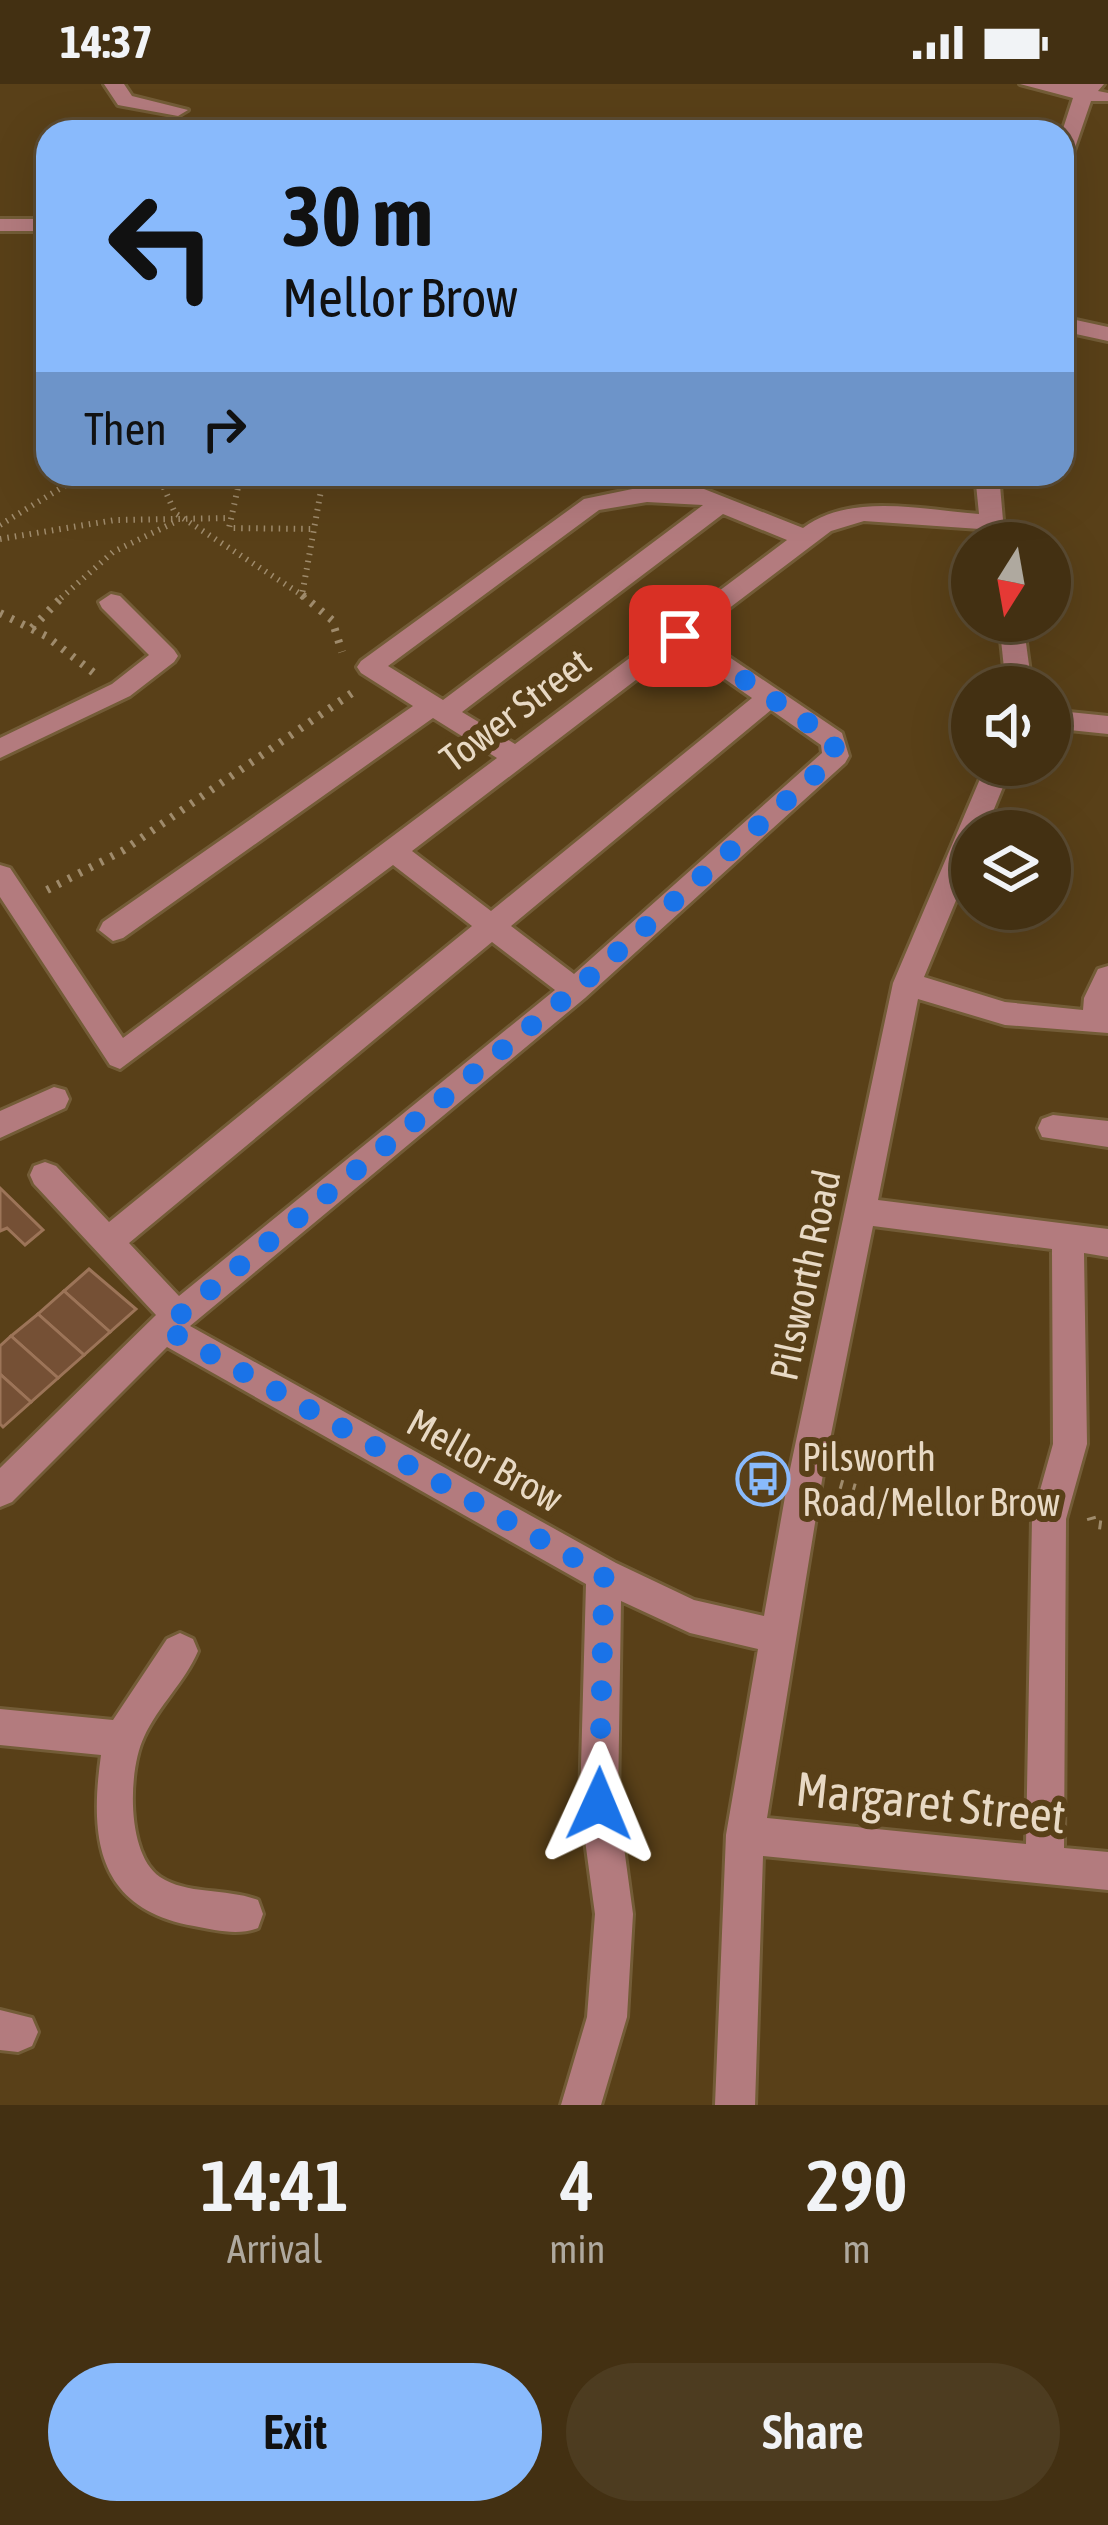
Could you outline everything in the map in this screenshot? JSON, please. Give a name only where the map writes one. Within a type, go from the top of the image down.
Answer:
[{"type":"street","points":[[114,84],[125,101],[178,110]]},
{"type":"street","points":[[1030,84],[1089,89],[1108,98]]},
{"type":"street","points":[[1074,129],[1089,89]]},
{"type":"street","points":[[0,225],[36,225]]},
{"type":"street","points":[[1074,327],[1108,334]]},
{"type":"street","points":[[988,486],[989,522]]},
{"type":"street","points":[[517,757],[438,709],[367,676],[592,504],[647,494],[704,497],[806,538]]},
{"type":"street","points":[[113,930],[438,709],[720,504]]},
{"type":"street","name":"Tower Street","points":[[19,904],[120,1057],[824,524],[863,513],[951,526]]},
{"type":"street","points":[[0,749],[116,693],[165,656],[111,602]]},
{"type":"street","points":[[0,1491],[171,1322],[575,990],[836,756],[833,740],[680,636]]},
{"type":"street","points":[[108,1242],[771,696]]},
{"type":"street","points":[[1071,721],[1108,725]]},
{"type":"street","name":"Pilsworth Road","points":[[735,2105],[745,1835],[806,1474],[907,983],[990,786]]},
{"type":"street","points":[[393,850],[575,990]]},
{"type":"street","points":[[0,875],[19,904]]},
{"type":"street","points":[[907,983],[974,1010],[1103,1022],[1098,998],[1108,977]]},
{"type":"street","points":[[0,1125],[54,1099]]},
{"type":"street","points":[[1053,1128],[1108,1134]]},
{"type":"street","name":"Mellor Brow","points":[[45,1174],[108,1242],[171,1322],[604,1575],[690,1616],[777,1636]]},
{"type":"street","points":[[861,1211],[1108,1243]]},
{"type":"street","points":[[1045,1863],[1049,1519],[1070,1444],[1068,1238]]},
{"type":"street","points":[[581,2105],[607,2017],[614,1914],[599,1804],[604,1575]]},
{"type":"street","points":[[180,1651],[124,1739],[117,1825],[122,1856],[137,1883],[167,1900],[244,1914]]},
{"type":"street","points":[[0,1727],[124,1739]]},
{"type":"street","name":"Margaret Street","points":[[745,1835],[1108,1871]]},
{"type":"path","points":[[0,525],[64,486]]},
{"type":"path","points":[[19,904],[124,850],[367,676],[345,666],[332,620],[302,595],[183,519],[162,486]]},
{"type":"path","points":[[238,486],[229,528],[314,529]]},
{"type":"path","points":[[302,595],[322,486]]},
{"type":"path","points":[[0,539],[74,524],[231,518]]},
{"type":"path","points":[[32,628],[99,558],[133,537],[183,519]]},
{"type":"path","points":[[0,613],[32,628],[116,693]]},
{"type":"path","points":[[806,1474],[907,1503],[1093,1524]]},
{"type":"building","points":[[0,1188],[43,1230],[25,1245],[7,1228],[0,1231]]},
{"type":"building","points":[[89,1269],[136,1309],[110,1332],[64,1291]]},
{"type":"building","points":[[64,1291],[110,1332],[84,1355],[38,1314]]},
{"type":"building","points":[[38,1314],[84,1355],[58,1378],[11,1336]]},
{"type":"building","points":[[11,1336],[58,1378],[31,1402],[0,1374],[0,1346]]},
{"type":"building","points":[[0,1374],[31,1402],[3,1427],[0,1424]]},
{"type":"place","name":"Pilsworth Road/Mellor Brow","points":[[763,1479]]},
{"type":"route","points":[[599,1804],[604,1575],[164,1328],[575,990],[836,756],[833,740],[810,722],[680,636]]}]
